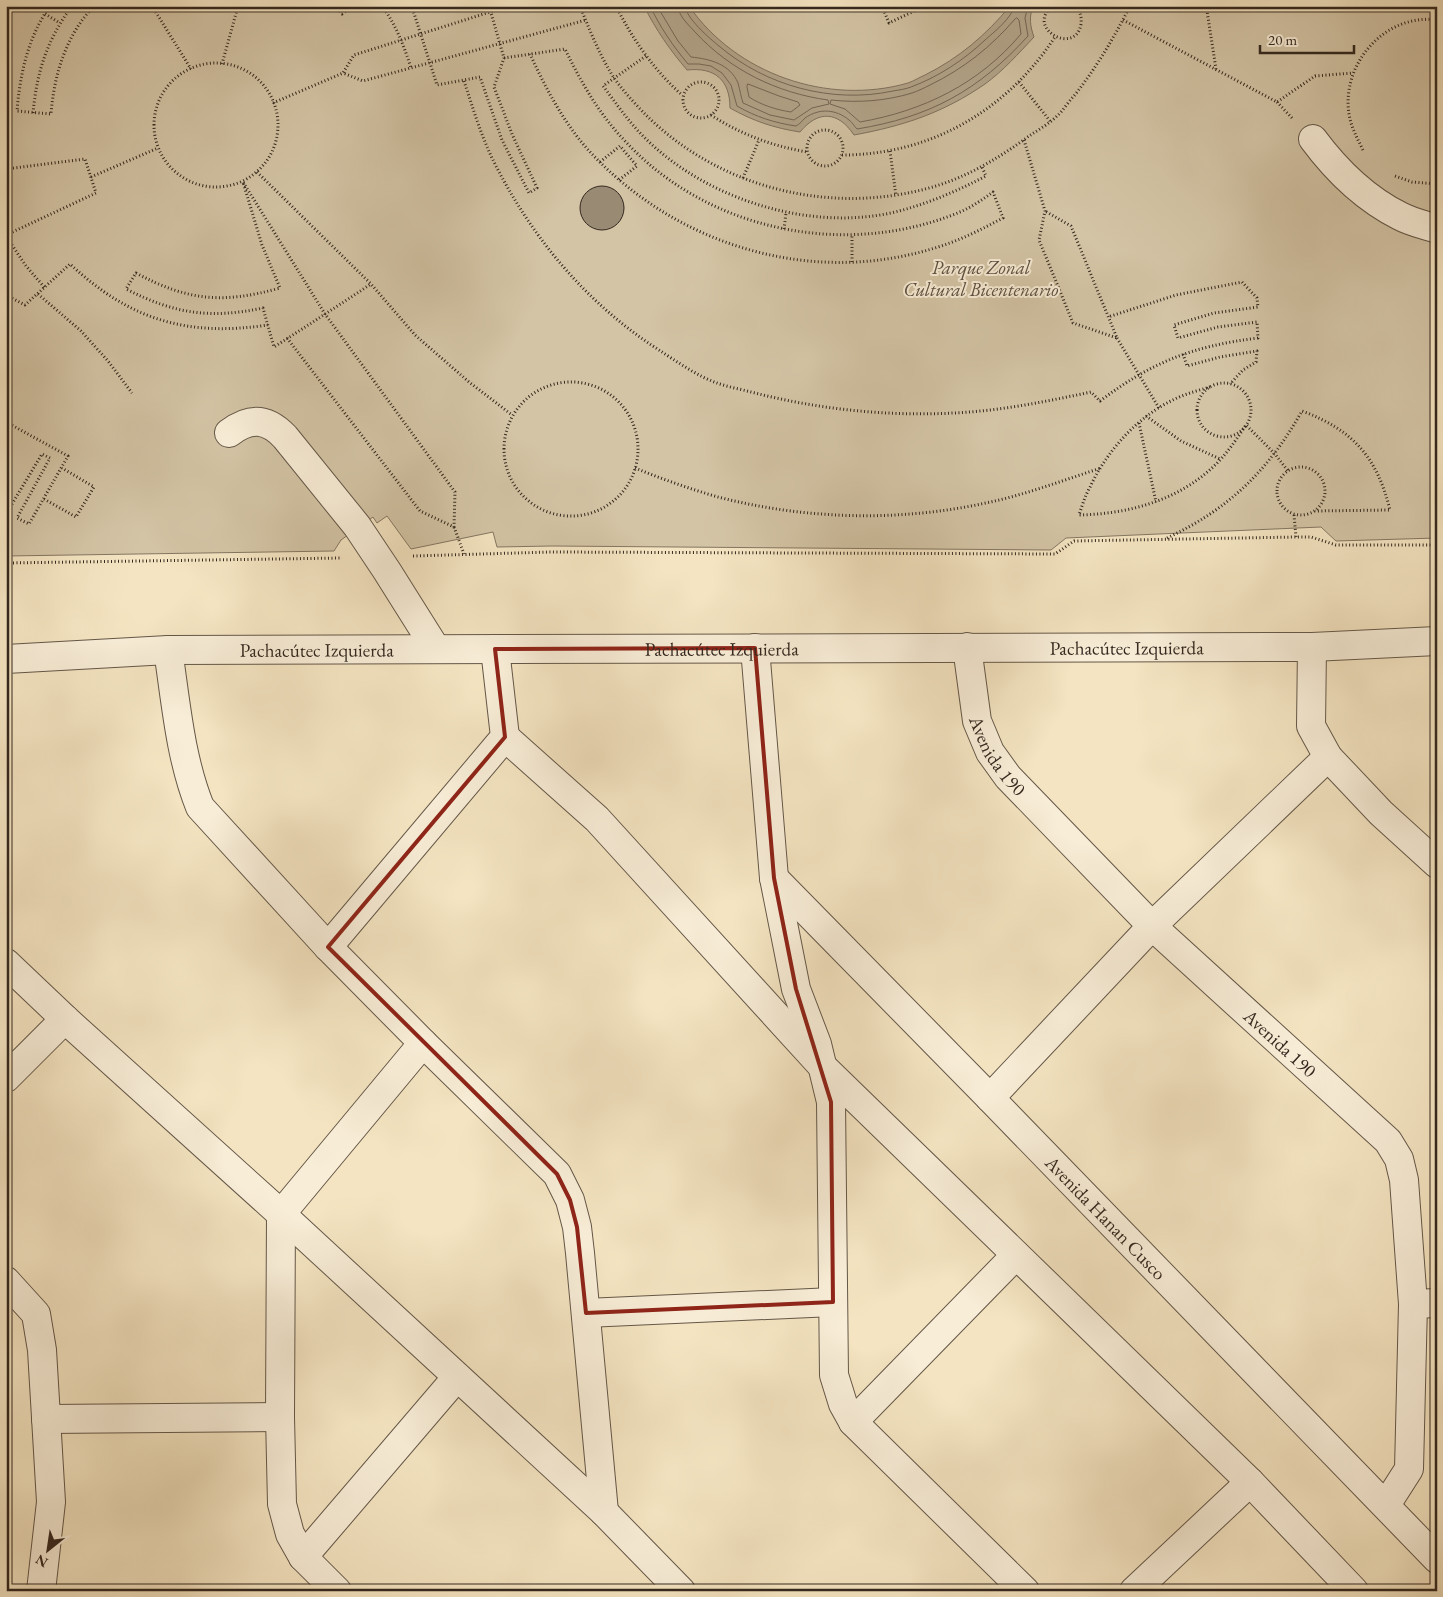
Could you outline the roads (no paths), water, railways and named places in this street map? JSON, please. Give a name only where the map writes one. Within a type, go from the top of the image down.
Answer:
[{"type":"street","points":[[1312,139],[1352,184],[1401,217],[1437,229]]},
{"type":"street","points":[[229,433],[239,426],[250,422],[262,422],[279,430],[357,526],[436,649]]},
{"type":"street","name":"Pachacútec Izquierda","points":[[6,659],[168,650],[1312,647],[1437,641]]},
{"type":"street","points":[[1312,647],[1311,726],[1328,757],[1381,813],[1437,864]]},
{"type":"street","points":[[755,648],[774,878],[796,988],[817,1044],[831,1102],[834,1375],[843,1404],[853,1422],[1025,1591]]},
{"type":"street","name":"Avenida 190","points":[[966,648],[978,721],[990,752],[1008,776],[1152,926],[1388,1141],[1399,1159],[1425,1304],[1409,1469],[1386,1505]]},
{"type":"street","points":[[495,649],[505,737],[597,819],[822,1066],[1250,1482],[1354,1591]]},
{"type":"street","points":[[168,650],[184,756],[191,784],[200,807],[328,947],[557,1174],[570,1200],[576,1227],[586,1313],[604,1512]]},
{"type":"street","points":[[328,947],[505,737]]},
{"type":"street","points":[[990,1098],[1152,926],[1328,757]]},
{"type":"street","name":"Avenida Hanan Cusco","points":[[774,878],[1437,1559]]},
{"type":"street","points":[[6,963],[604,1512],[681,1591]]},
{"type":"street","points":[[6,1078],[65,1019]]},
{"type":"street","points":[[337,1591],[303,1557],[290,1534],[282,1504],[280,1418],[281,1214],[423,1043]]},
{"type":"street","points":[[853,1422],[1016,1255]]},
{"type":"street","points":[[6,1281],[36,1314],[42,1350],[51,1502],[41,1591]]},
{"type":"street","points":[[586,1313],[832,1302]]},
{"type":"street","points":[[303,1557],[457,1377]]},
{"type":"street","points":[[46,1419],[280,1418]]},
{"type":"street","points":[[1134,1591],[1250,1482]]},
{"type":"water","points":[[644,6],[689,6],[709,30],[732,50],[758,66],[786,79],[816,87],[847,90],[878,89],[908,83],[925,75],[971,45],[1010,6],[1033,6],[1030,22],[1034,37],[992,79],[938,111],[906,123],[854,135],[841,121],[828,116],[821,117],[807,125],[800,132],[764,123],[730,108],[727,90],[719,77],[706,71],[687,70],[664,40]]},
{"type":"park label","name":"Parque Zonal Cultural Bicentenario","points":[[981,278]]}]
